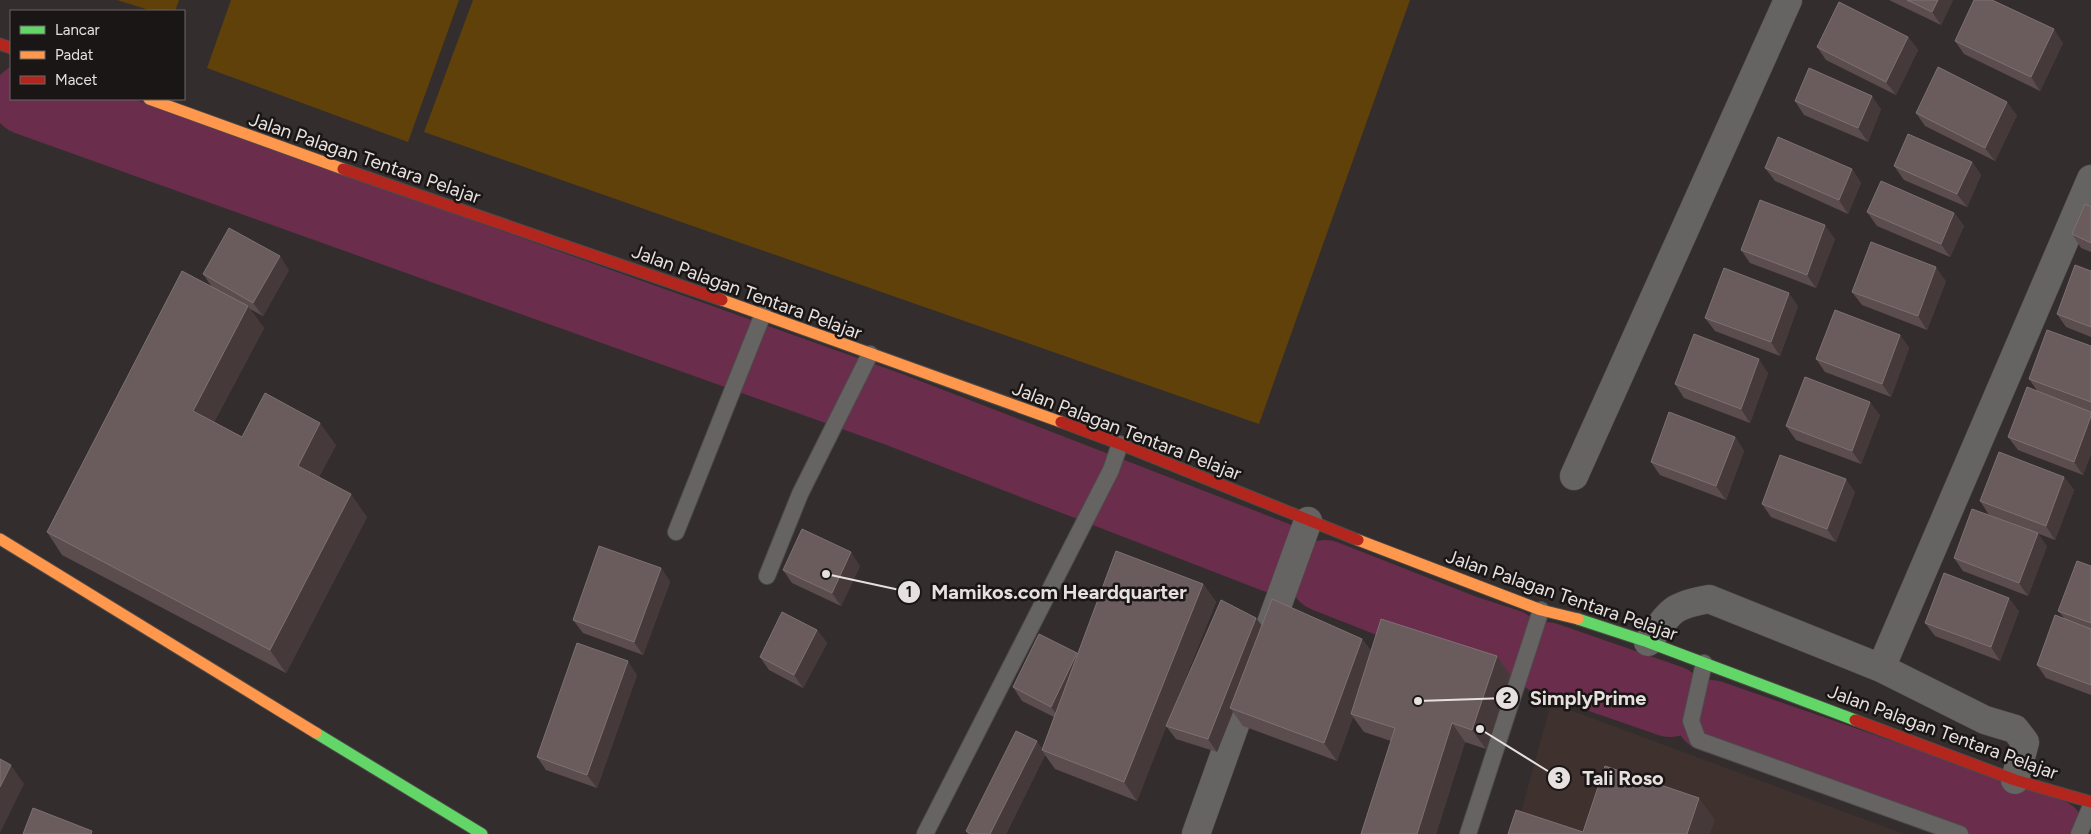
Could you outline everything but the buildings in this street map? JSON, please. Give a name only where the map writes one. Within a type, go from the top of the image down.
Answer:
[{"type":"main road","name":"Jalan Palagan Tentara Pelajar","points":[[152,100],[324,163],[763,314],[1120,444],[1308,521],[1541,610],[1587,621],[1648,642],[2015,780],[2091,804]]},
{"type":"main road","points":[[0,539],[482,834]]},
{"type":"street","points":[[1574,476],[1788,0]]},
{"type":"street","points":[[1881,668],[2091,179]]},
{"type":"street","points":[[1196,834],[1308,521]]},
{"type":"street","points":[[1648,642],[1671,610],[1687,603],[1709,599],[1881,668],[1985,720],[2015,730],[2025,742],[2015,780]]},
{"type":"lane","points":[[676,532],[730,392],[763,314]]},
{"type":"lane","points":[[767,576],[800,494],[870,354]]},
{"type":"lane","points":[[925,834],[1111,470],[1120,444]]},
{"type":"lane","points":[[1468,834],[1541,610]]},
{"type":"lane","points":[[1704,663],[1691,721],[1698,740],[1960,834]]},
{"type":"lane","points":[[2079,834],[2091,804]]},
{"type":"shaded area","points":[[117,0],[179,0],[175,10],[149,10]]},
{"type":"shaded area","points":[[231,0],[459,0],[408,142],[207,68]]},
{"type":"shaded area","points":[[473,0],[1410,0],[1259,424],[424,132]]},
{"type":"shaded area","points":[[1551,703],[1904,834],[1515,834]]},
{"type":"waterway","points":[[30,100],[893,409],[1275,557]]},
{"type":"waterway","points":[[1325,576],[1465,631],[1508,645]]},
{"type":"waterway","points":[[1546,658],[1670,701]]},
{"type":"waterway","points":[[1711,716],[2050,834]]},
{"type":"traffic: fast","points":[[1578,619],[1648,642],[1855,720]]},
{"type":"traffic: fast","points":[[316,733],[482,834]]},
{"type":"traffic: slow","points":[[152,100],[343,169]]},
{"type":"traffic: slow","points":[[722,300],[1061,422]]},
{"type":"traffic: slow","points":[[0,539],[316,733]]},
{"type":"traffic: slow","points":[[1358,540],[1541,610],[1578,619]]},
{"type":"traffic: jam","points":[[0,44],[10,48]]},
{"type":"traffic: jam","points":[[343,169],[722,300]]},
{"type":"traffic: jam","points":[[1061,422],[1358,540]]},
{"type":"traffic: jam","points":[[1855,720],[2015,780],[2091,802]]},
{"type":"place","name":"Mamikos.com Heardquarter","points":[[826,574]]},
{"type":"place","name":"SimplyPrime","points":[[1418,701]]},
{"type":"place","name":"Tali Roso","points":[[1480,729]]}]
